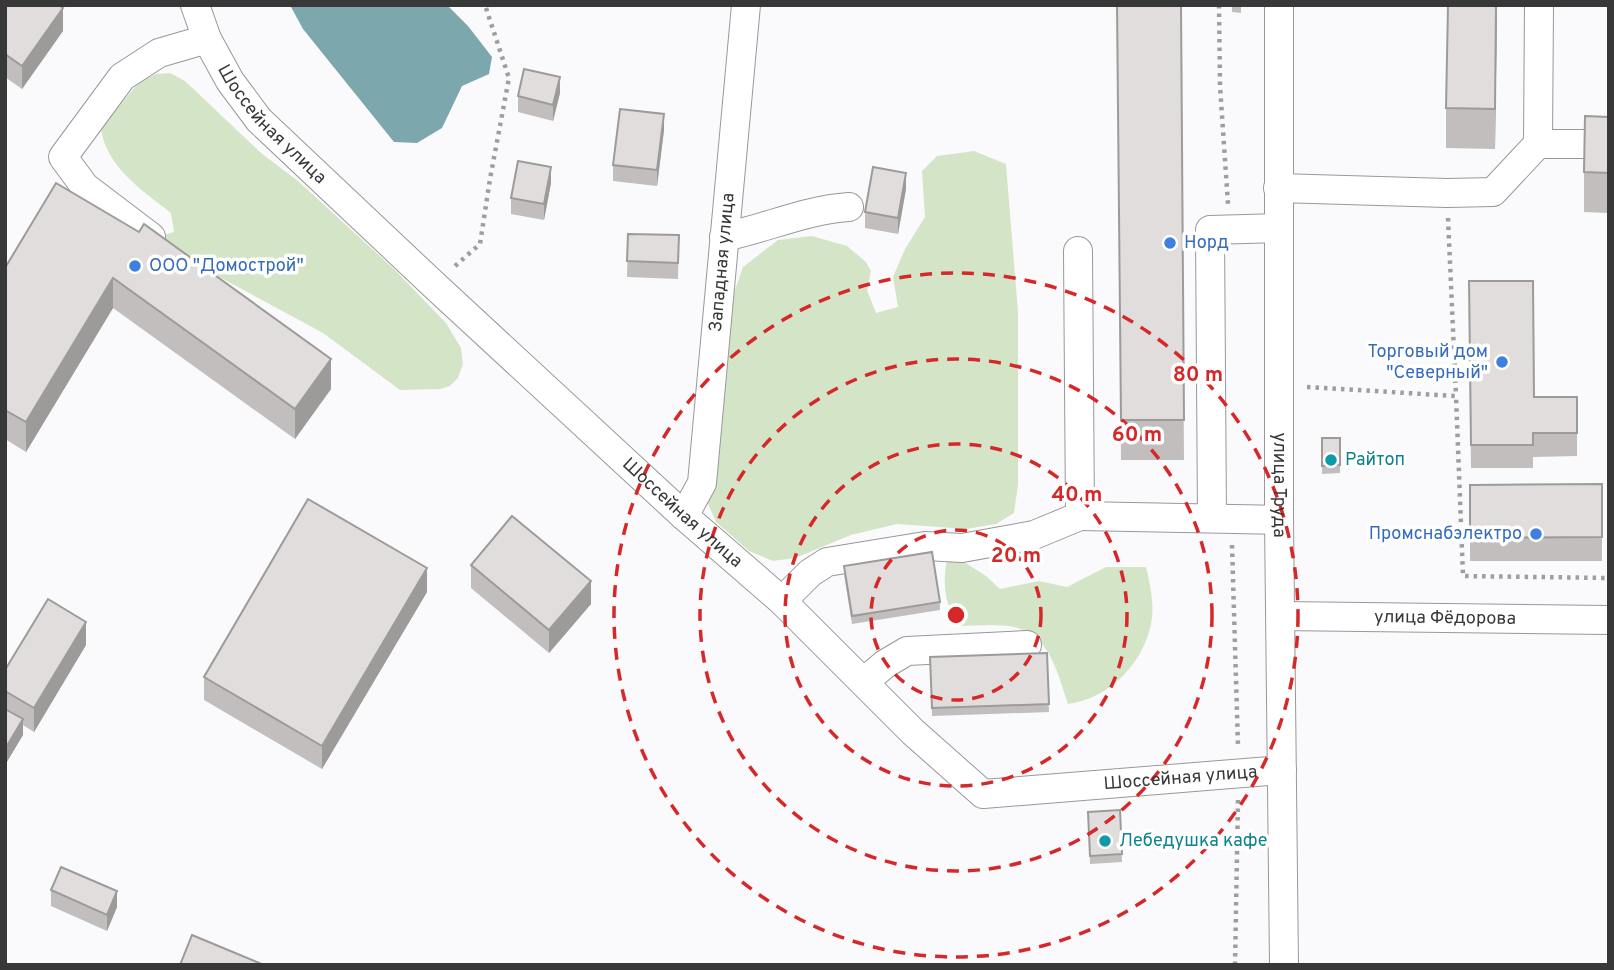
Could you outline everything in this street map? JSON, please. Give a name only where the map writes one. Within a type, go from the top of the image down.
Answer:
[{"type":"street","name":"Шоссейная улица","points":[[195,5],[207,39],[230,81],[259,120],[684,516],[782,601],[913,732],[984,794],[1282,770]]},
{"type":"street","name":"Западная улица","points":[[684,516],[702,482],[746,5]]},
{"type":"street","name":"улица Труда","points":[[1279,5],[1279,520],[1284,965]]},
{"type":"street","points":[[1278,188],[1493,192],[1538,144],[1539,5]]},
{"type":"street","points":[[151,237],[85,187],[63,157],[122,77],[159,53],[207,39]]},
{"type":"street","points":[[1538,144],[1609,144]]},
{"type":"street","points":[[724,237],[758,230],[804,213],[849,206]]},
{"type":"street","points":[[1212,518],[1210,230],[1278,228]]},
{"type":"street","points":[[1078,251],[1080,516]]},
{"type":"street","points":[[782,601],[810,573],[827,562],[925,547],[962,548],[1034,535],[1080,516],[1279,520]]},
{"type":"street","name":"улица Фёдорова","points":[[1281,616],[1609,620]]},
{"type":"street","points":[[864,682],[885,664],[907,651],[1027,645]]},
{"type":"path","points":[[434,285],[481,244],[509,78],[485,5]]},
{"type":"path","points":[[1447,193],[1463,576],[1609,578]]},
{"type":"path","points":[[1279,386],[1456,396]]},
{"type":"green space","points":[[170,73],[185,81],[261,153],[298,181],[394,269],[446,323],[461,348],[463,364],[458,378],[450,386],[440,389],[400,390],[323,333],[149,239],[174,232],[171,213],[118,166],[104,142],[101,128],[140,81],[156,74]]},
{"type":"green space","points":[[974,151],[1006,164],[1018,312],[1018,485],[1014,513],[996,524],[966,529],[897,524],[851,535],[795,558],[773,561],[749,551],[716,522],[708,504],[712,489],[728,310],[743,267],[778,240],[812,236],[847,246],[866,262],[871,271],[867,290],[876,313],[898,307],[893,277],[905,249],[925,217],[922,171],[937,156]]},
{"type":"green space","points":[[958,558],[986,576],[1000,589],[1039,581],[1067,587],[1106,567],[1146,567],[1152,608],[1151,624],[1144,646],[1129,670],[1119,680],[1095,696],[1068,704],[1051,657],[1036,638],[1014,627],[959,626],[948,602],[945,586],[947,560]]},
{"type":"water","points":[[290,5],[447,5],[468,26],[492,57],[489,74],[462,86],[442,128],[417,143],[394,142],[303,29]]},
{"type":"building","points":[[5,5],[59,5],[63,8],[22,66],[5,54]]},
{"type":"building","points":[[1117,5],[1181,5],[1184,420],[1121,420]]},
{"type":"building","points":[[1448,5],[1496,5],[1495,109],[1446,108]]},
{"type":"building","points":[[524,69],[560,77],[553,105],[518,96]]},
{"type":"building","points":[[620,109],[664,114],[657,170],[613,165]]},
{"type":"building","points":[[1585,116],[1609,117],[1609,173],[1584,172]]},
{"type":"building","points":[[518,161],[551,167],[544,204],[511,198]]},
{"type":"building","points":[[873,167],[906,173],[898,218],[865,212]]},
{"type":"building","points":[[56,183],[139,232],[144,224],[331,359],[295,409],[113,278],[26,422],[5,410],[5,268]]},
{"type":"building","points":[[628,234],[679,235],[678,263],[627,261]]},
{"type":"building","name":"Торговый дом \"Северный\"","points":[[1469,281],[1533,281],[1534,397],[1577,397],[1577,433],[1533,433],[1533,445],[1471,445]]},
{"type":"building","name":"Райтоп","points":[[1322,438],[1340,438],[1340,465],[1322,466]]},
{"type":"building","points":[[1602,484],[1602,537],[1470,538],[1470,485]]},
{"type":"building","points":[[308,499],[427,568],[322,746],[204,677]]},
{"type":"building","points":[[512,516],[591,581],[549,630],[471,565]]},
{"type":"building","points":[[932,552],[940,602],[852,616],[844,566]]},
{"type":"building","points":[[48,599],[86,622],[34,708],[5,691],[5,670]]},
{"type":"building","points":[[1047,653],[1049,704],[932,708],[930,657]]},
{"type":"building","points":[[5,709],[23,719],[5,749]]},
{"type":"building","name":"Лебедушка кафе","points":[[1120,810],[1122,854],[1090,856],[1088,812]]},
{"type":"building","points":[[61,867],[117,891],[107,915],[51,890]]},
{"type":"building","points":[[192,935],[264,965],[180,965]]},
{"type":"place","name":"Норд","points":[[1170,243]]},
{"type":"place","name":"ООО \"Домострой\"","points":[[135,266]]},
{"type":"place","name":"Торговый дом \"Северный\"","points":[[1502,362]]},
{"type":"place","name":"Райтоп","points":[[1331,460]]},
{"type":"place","name":"Промснабэлектро","points":[[1536,534]]},
{"type":"place","name":"Лебедушка кафе","points":[[1105,841]]}]
